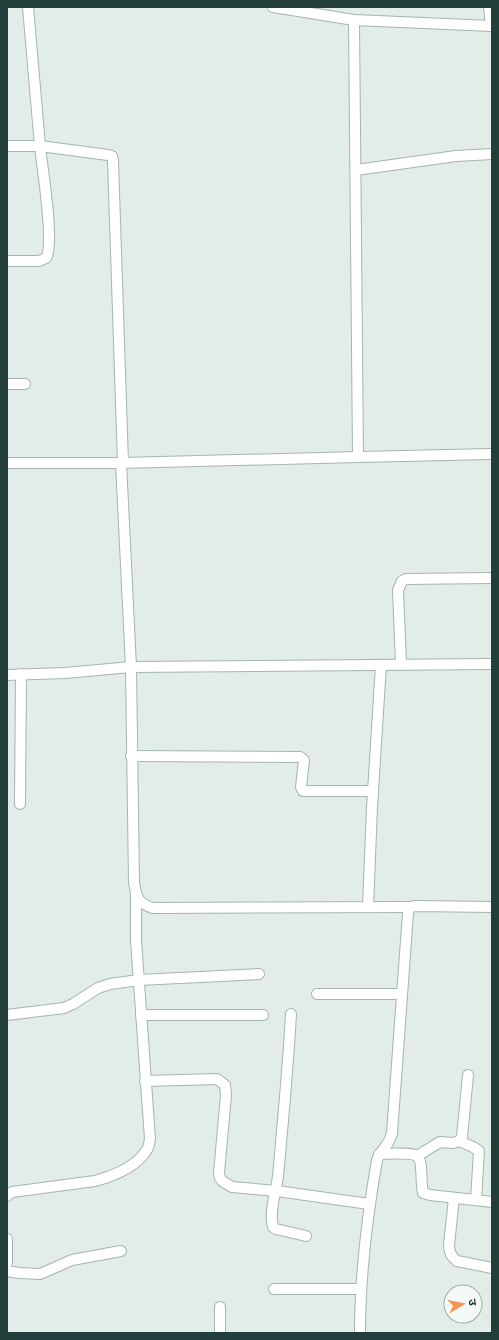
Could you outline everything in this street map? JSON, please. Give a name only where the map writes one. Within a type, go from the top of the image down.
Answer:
[{"type":"street","points":[[7,261],[39,261],[46,258],[48,255],[49,223],[40,146],[28,7]]},
{"type":"street","points":[[273,7],[354,20],[492,26],[489,7]]},
{"type":"street","points":[[354,20],[358,457]]},
{"type":"street","points":[[7,146],[40,146],[108,155],[112,156],[113,161],[122,463],[131,667],[131,756],[134,883],[136,895],[136,940],[150,1139],[148,1150],[140,1159],[130,1167],[106,1178],[95,1181],[12,1192],[7,1196]]},
{"type":"street","points":[[356,170],[456,156],[492,154]]},
{"type":"street","points":[[7,384],[25,384]]},
{"type":"street","points":[[7,463],[122,463],[492,454]]},
{"type":"street","points":[[401,664],[398,590],[402,581],[492,578]]},
{"type":"street","points":[[7,675],[65,673],[131,667],[492,664]]},
{"type":"street","points":[[368,907],[381,665]]},
{"type":"street","points":[[20,804],[21,674]]},
{"type":"street","points":[[131,756],[300,757],[304,760],[301,787],[303,791],[373,792]]},
{"type":"street","points":[[136,895],[142,904],[153,908],[416,906],[492,907]]},
{"type":"street","points":[[360,1333],[360,1289],[369,1204],[377,1160],[379,1154],[390,1140],[392,1133],[408,913],[410,907]]},
{"type":"street","points":[[7,1015],[64,1008],[98,988],[110,984],[139,980],[259,974]]},
{"type":"street","points":[[317,994],[402,994]]},
{"type":"street","points":[[141,1015],[263,1014]]},
{"type":"street","points":[[291,1014],[288,1068],[277,1191],[272,1219],[273,1227],[276,1229],[306,1236]]},
{"type":"street","points":[[417,1156],[440,1142],[453,1143],[459,1141],[462,1137],[468,1075]]},
{"type":"street","points":[[145,1081],[211,1079],[221,1081],[224,1085],[226,1095],[219,1173],[222,1182],[232,1186],[369,1204]]},
{"type":"street","points":[[459,1141],[473,1147],[479,1152],[476,1200]]},
{"type":"street","points":[[379,1154],[411,1154],[417,1156],[421,1167],[421,1186],[423,1193],[492,1202]]},
{"type":"street","points":[[454,1198],[449,1252],[457,1261],[492,1268]]},
{"type":"street","points":[[7,1239],[7,1263]]},
{"type":"street","points":[[7,1271],[40,1274],[72,1260],[121,1251]]},
{"type":"street","points":[[274,1289],[360,1289]]},
{"type":"street","points":[[220,1307],[220,1333]]}]
